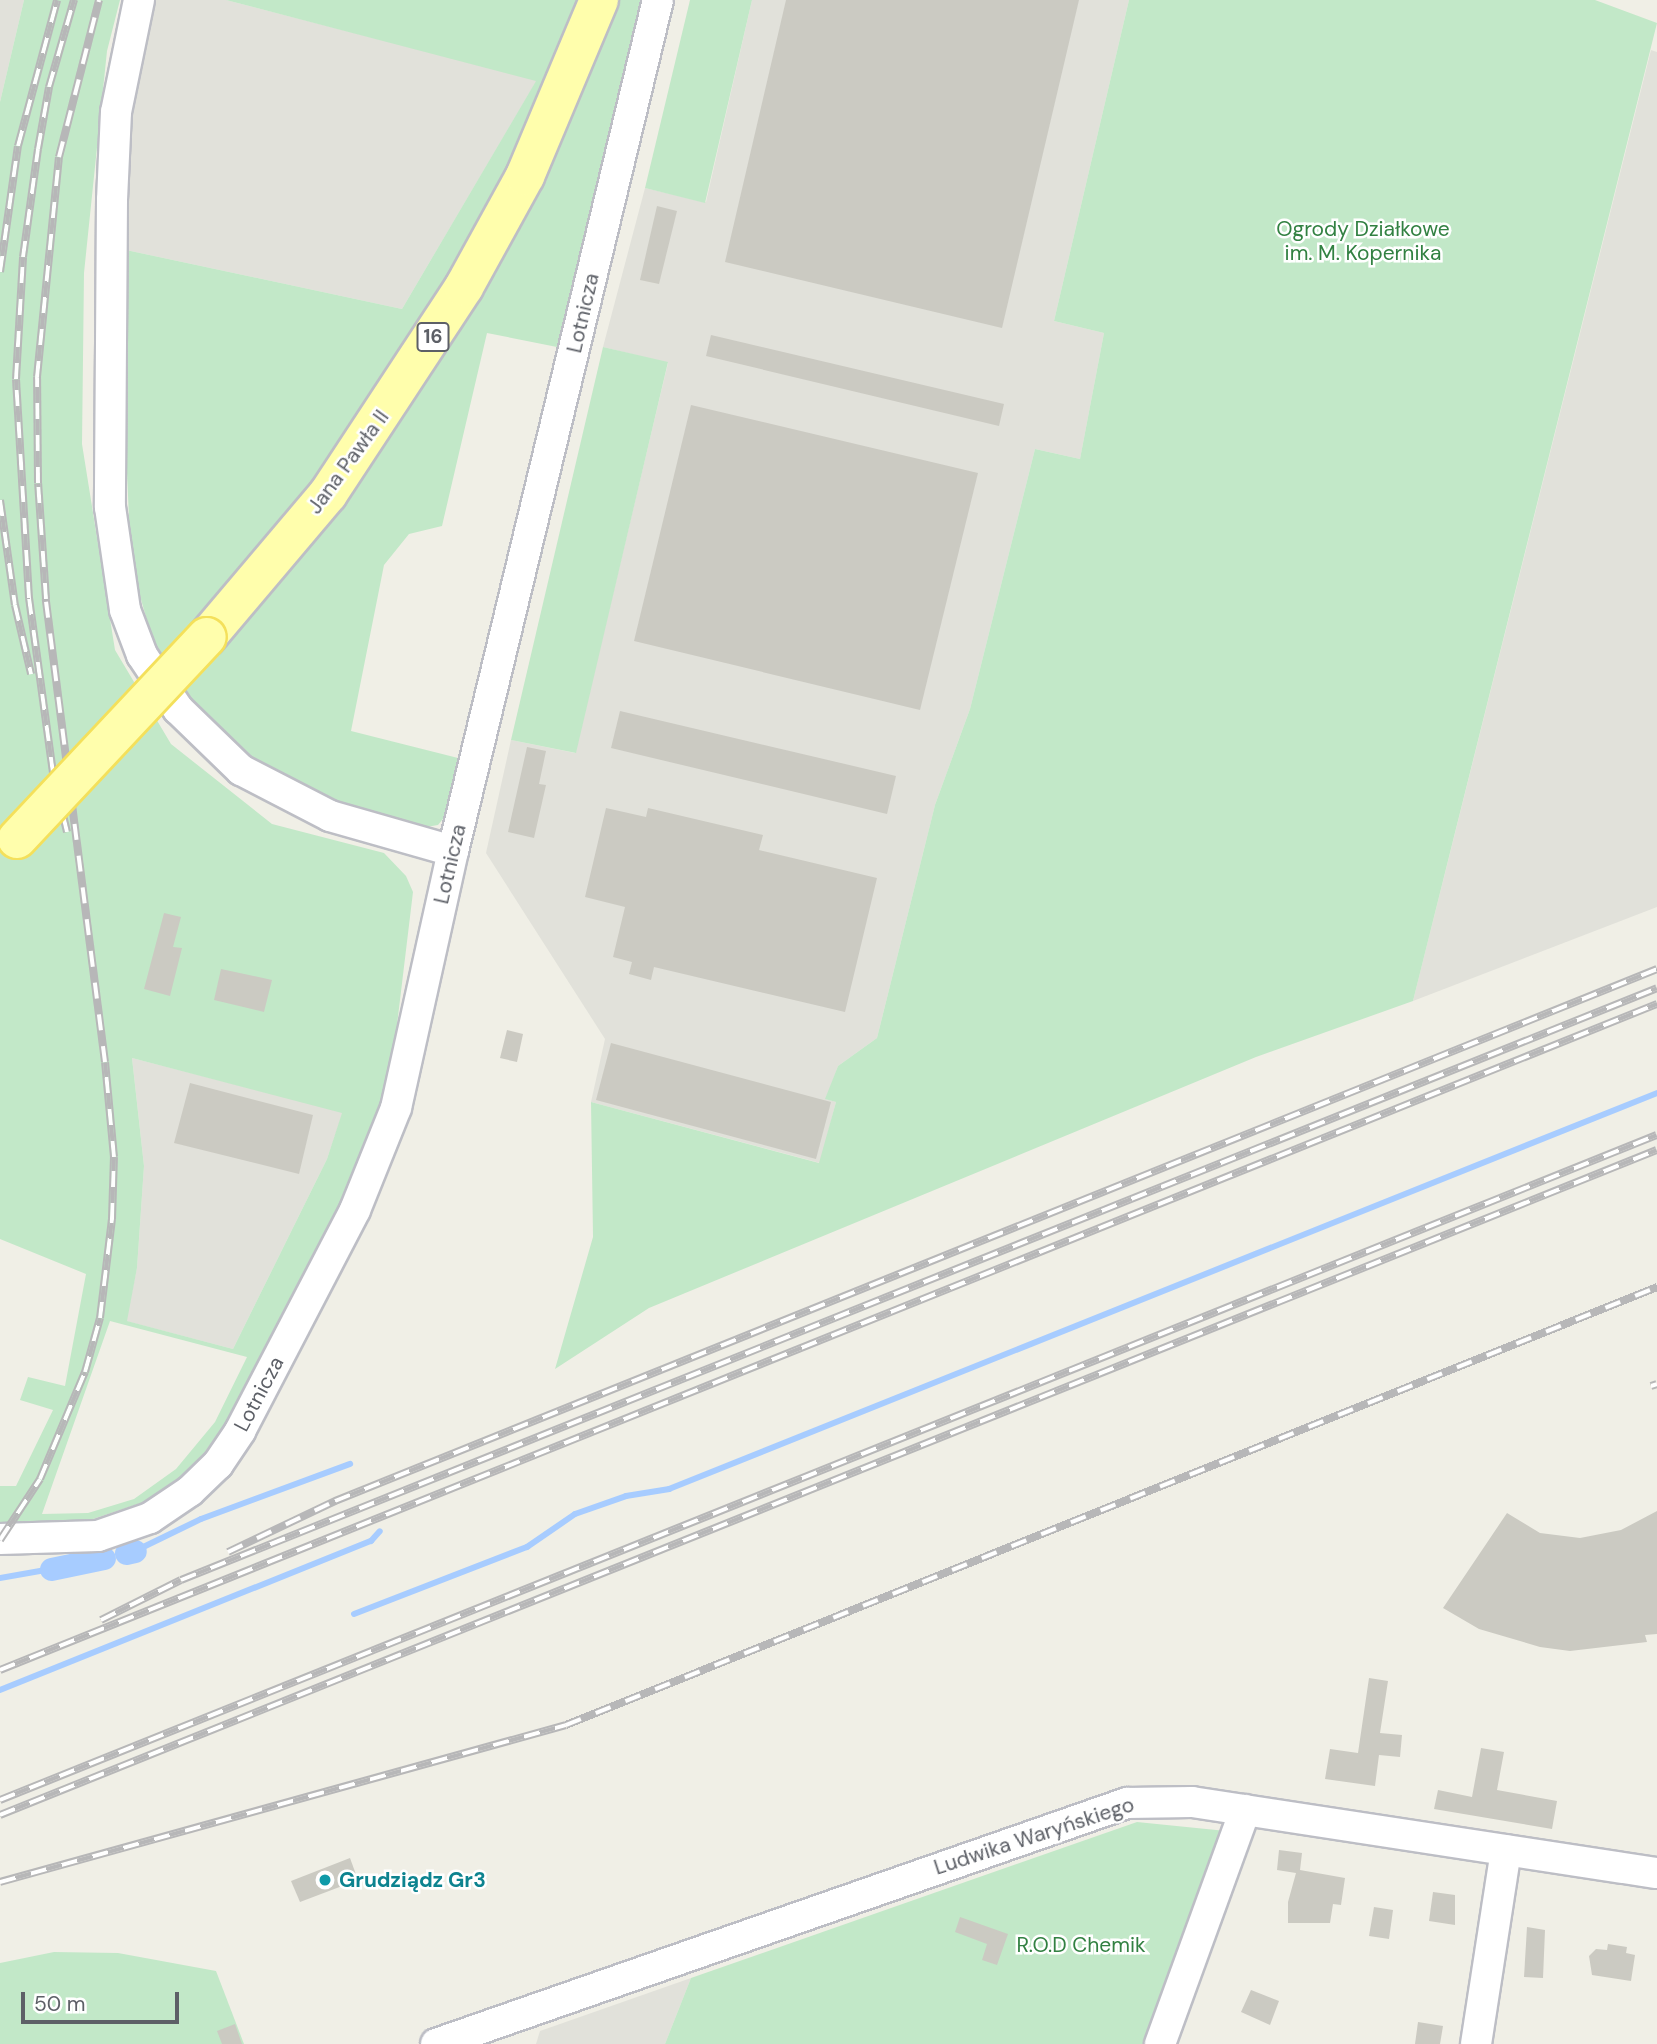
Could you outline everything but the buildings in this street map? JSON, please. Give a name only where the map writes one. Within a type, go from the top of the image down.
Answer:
[{"type":"main road","name":"Jana Pawła II","points":[[9,849],[207,637],[328,494],[464,287],[525,176],[599,0]]},
{"type":"street","points":[[139,0],[116,112],[112,200],[110,506],[125,610],[142,655],[178,709],[241,770],[330,816],[453,851]]},
{"type":"street","name":"Lotnicza","points":[[0,1539],[98,1536],[150,1518],[209,1472],[240,1431],[355,1210],[396,1108],[453,851],[658,0]]},
{"type":"street","name":"Ludwika Waryńskiego","points":[[436,2044],[1127,1803],[1192,1802],[1657,1872]]},
{"type":"street","points":[[1160,2044],[1245,1810]]},
{"type":"street","points":[[1476,2044],[1506,1850]]},
{"type":"shaded area","points":[[0,0],[24,0],[0,102]]},
{"type":"shaded area","points":[[152,0],[226,0],[537,80],[402,309],[126,250],[130,106]]},
{"type":"shaded area","points":[[752,0],[1129,0],[1054,321],[1104,333],[1080,459],[1035,449],[970,709],[935,805],[877,1038],[838,1066],[826,1099],[836,1102],[820,1163],[591,1102],[605,1039],[486,853],[511,740],[575,753],[668,363],[603,347],[645,188],[706,202]]},
{"type":"shaded area","points":[[1651,50],[1657,52],[1657,907],[1413,1001]]},
{"type":"shaded area","points":[[132,1058],[343,1112],[327,1159],[233,1349],[126,1321],[137,1268],[144,1166]]},
{"type":"shaded area","points":[[691,1978],[665,2044],[536,2044],[540,2031]]},
{"type":"green space","points":[[24,0],[120,0],[107,51],[84,273],[82,444],[115,650],[171,744],[272,824],[384,853],[406,876],[413,892],[393,1058],[366,1159],[235,1410],[194,1467],[144,1502],[78,1524],[33,1527],[0,1523],[0,1486],[16,1486],[53,1410],[20,1400],[28,1377],[65,1386],[86,1274],[0,1239],[0,102]],"holes":[[[132,1058],[342,1113],[327,1159],[233,1349],[127,1321],[137,1268],[144,1166]],[[110,1321],[247,1357],[215,1422],[176,1469],[134,1499],[88,1513],[42,1514]]]},
{"type":"green space","points":[[226,0],[644,0],[562,348],[487,333],[442,526],[409,534],[384,565],[351,731],[462,759],[451,809],[438,825],[420,828],[327,801],[237,748],[187,693],[153,641],[131,565],[124,402],[126,250],[402,309],[536,81]]},
{"type":"green space","points":[[690,0],[752,0],[705,203],[645,188]]},
{"type":"green space","name":"Ogrody Działkowe im. M. Kopernika","points":[[1129,0],[1595,0],[1657,23],[1413,1001],[1256,1057],[649,1308],[555,1369],[593,1237],[591,1102],[819,1163],[836,1102],[825,1099],[838,1066],[877,1038],[935,805],[970,709],[1035,449],[1080,459],[1104,333],[1054,321]]},
{"type":"green space","points":[[603,347],[668,362],[576,753],[511,740]]},
{"type":"green space","name":"R.O.D Chemik","points":[[1137,1822],[1226,1831],[1148,2044],[665,2044],[691,1978]]},
{"type":"green space","points":[[54,1952],[118,1953],[216,1971],[244,2044],[0,2044],[0,1963]]},
{"type":"waterway","points":[[354,1614],[527,1547],[575,1514],[626,1496],[669,1489],[1657,1093]]},
{"type":"waterway","points":[[135,1551],[201,1519],[350,1464]]},
{"type":"waterway","points":[[0,1690],[371,1541],[380,1531]]},
{"type":"waterway","points":[[126,1553],[135,1551]]},
{"type":"waterway","points":[[51,1569],[104,1558]]},
{"type":"waterway","points":[[0,1578],[51,1569]]},
{"type":"railway","points":[[0,272],[18,146],[57,0]]},
{"type":"railway","points":[[67,832],[53,773],[29,598],[16,379],[23,257],[38,149],[49,87],[74,0]]},
{"type":"railway","points":[[0,1540],[40,1479],[85,1372],[100,1318],[112,1219],[114,1157],[105,1062],[46,599],[38,483],[37,377],[59,157],[99,0]]},
{"type":"railway","points":[[0,500],[15,605],[31,674]]},
{"type":"railway","points":[[228,1552],[335,1501],[1657,969]]},
{"type":"railway","points":[[101,1620],[181,1580],[1657,988]]},
{"type":"railway","points":[[0,1670],[1657,1004]]},
{"type":"railway","points":[[0,1800],[1657,1135]]},
{"type":"railway","points":[[0,1815],[1657,1150]]},
{"type":"railway","points":[[0,1882],[566,1725],[1657,1287]]},
{"type":"railway","points":[[1651,1386],[1657,1384]]},
{"type":"place","name":"Grudziądz Gr3","points":[[325,1880]]}]
